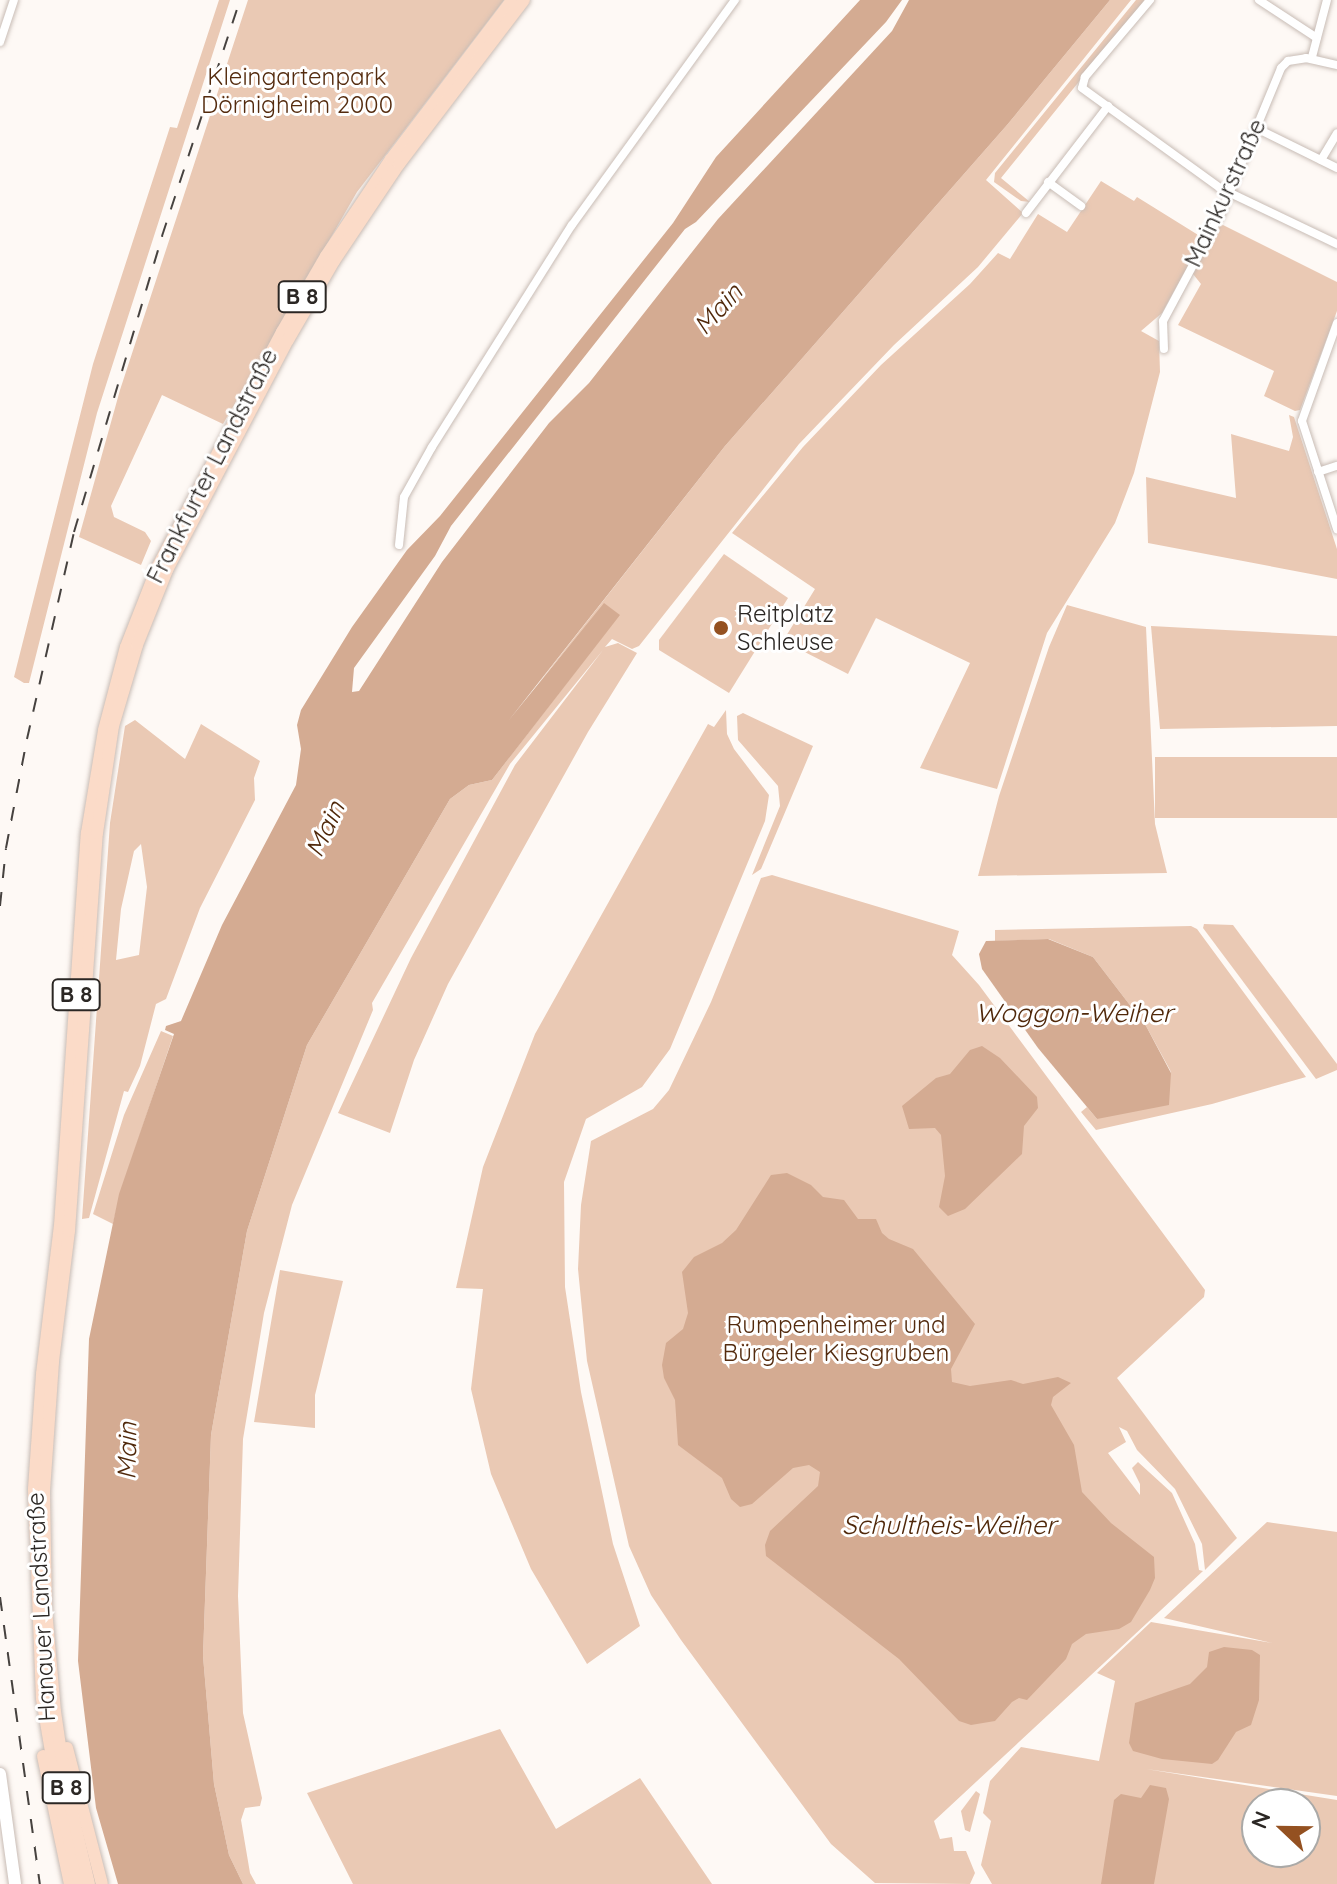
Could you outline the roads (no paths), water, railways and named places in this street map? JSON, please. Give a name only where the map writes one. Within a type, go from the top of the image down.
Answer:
[{"type":"main road","name":"Frankfurter Landstraße","points":[[141,620],[187,507],[326,256],[398,149],[512,0]]},
{"type":"main road","name":"Frankfurter Landstraße","points":[[141,620],[197,506],[334,261],[415,142],[524,0]]},
{"type":"main road","name":"Hanauer Landstraße","points":[[80,1884],[52,1765],[40,1677],[34,1514],[42,1374],[60,1226],[91,802],[107,716],[141,620]]},
{"type":"main road","name":"Hanauer Landstraße","points":[[89,1884],[66,1787],[53,1691],[45,1578],[44,1491],[53,1361],[69,1231],[98,816],[113,726],[141,620]]},
{"type":"main road","points":[[40,1677],[41,1743],[56,1831],[70,1884]]},
{"type":"main road","points":[[53,1691],[102,1884]]},
{"type":"street","points":[[0,42],[14,0]]},
{"type":"street","points":[[399,545],[404,497],[432,447],[572,225],[735,0]]},
{"type":"street","points":[[1150,0],[1081,83],[1084,90],[1230,192],[1337,244]]},
{"type":"street","points":[[1259,0],[1317,38]]},
{"type":"street","points":[[1327,0],[1312,57],[1337,65]]},
{"type":"street","name":"Mainkurstraße","points":[[1164,349],[1163,321],[1230,192],[1282,66],[1294,59],[1312,57]]},
{"type":"street","points":[[1026,213],[1108,106]]},
{"type":"street","points":[[1256,128],[1337,168]]},
{"type":"street","points":[[1321,160],[1337,133]]},
{"type":"street","points":[[1048,182],[1081,206]]},
{"type":"street","points":[[1336,327],[1302,418],[1337,529]]},
{"type":"street","points":[[1318,472],[1337,466]]},
{"type":"street","points":[[0,1774],[15,1884]]},
{"type":"water","name":"Main","points":[[860,0],[902,0],[886,22],[696,222],[685,229],[451,526],[435,556],[354,668],[352,692],[359,691],[442,562],[549,423],[589,383],[718,219],[892,31],[909,0],[1110,0],[1007,125],[725,446],[509,720],[604,603],[620,615],[492,780],[469,785],[450,799],[307,1045],[247,1231],[211,1435],[203,1656],[214,1784],[229,1855],[243,1884],[118,1884],[96,1808],[78,1661],[89,1339],[119,1194],[174,1034],[165,1030],[166,1026],[181,1021],[222,925],[296,785],[301,749],[297,725],[301,710],[352,627],[407,550],[440,516],[673,223],[716,157]]},
{"type":"water","name":"Woggon-Weiher","points":[[1048,939],[1093,957],[1146,1026],[1171,1073],[1169,1105],[1097,1119],[1038,1048],[982,969],[979,954],[986,941]]},
{"type":"water","points":[[982,1046],[1000,1058],[1037,1097],[1038,1108],[1024,1126],[1022,1154],[965,1209],[948,1216],[939,1207],[945,1176],[941,1135],[935,1128],[909,1129],[902,1106],[936,1078],[950,1074],[970,1050]]},
{"type":"water","name":"Schultheis-Weiher","points":[[787,1173],[811,1185],[823,1197],[844,1200],[858,1219],[876,1219],[882,1233],[889,1239],[913,1249],[975,1324],[951,1369],[952,1382],[970,1386],[1011,1380],[1023,1384],[1058,1377],[1071,1383],[1053,1397],[1051,1405],[1074,1445],[1082,1492],[1111,1523],[1154,1557],[1155,1578],[1131,1622],[1119,1629],[1086,1634],[1072,1644],[1066,1659],[1027,1700],[1019,1698],[1012,1702],[995,1721],[971,1725],[959,1721],[899,1659],[766,1556],[765,1545],[770,1531],[818,1486],[820,1472],[809,1465],[793,1468],[752,1504],[740,1507],[731,1499],[722,1478],[678,1445],[675,1400],[664,1378],[662,1365],[666,1343],[683,1329],[688,1313],[682,1272],[694,1257],[722,1243],[736,1230],[771,1175]]},
{"type":"water","points":[[1224,1647],[1252,1650],[1260,1655],[1259,1700],[1251,1725],[1236,1732],[1212,1764],[1162,1759],[1133,1751],[1129,1743],[1135,1703],[1190,1684],[1207,1667],[1209,1652]]},
{"type":"water","points":[[1150,1785],[1166,1788],[1169,1799],[1154,1884],[1101,1884],[1114,1800],[1121,1794],[1141,1798]]},
{"type":"railway","points":[[0,906],[6,848],[27,739],[74,532],[162,236],[240,0]]},
{"type":"railway","points":[[0,1597],[40,1884]]},
{"type":"place","name":"Reitplatz Schleuse","points":[[721,628]]},
{"type":"park label","name":"Kleingartenpark Dörnigheim 2000","points":[[297,91]]},
{"type":"park label","name":"Rumpenheimer und Bürgeler Kiesgruben","points":[[836,1339]]}]
